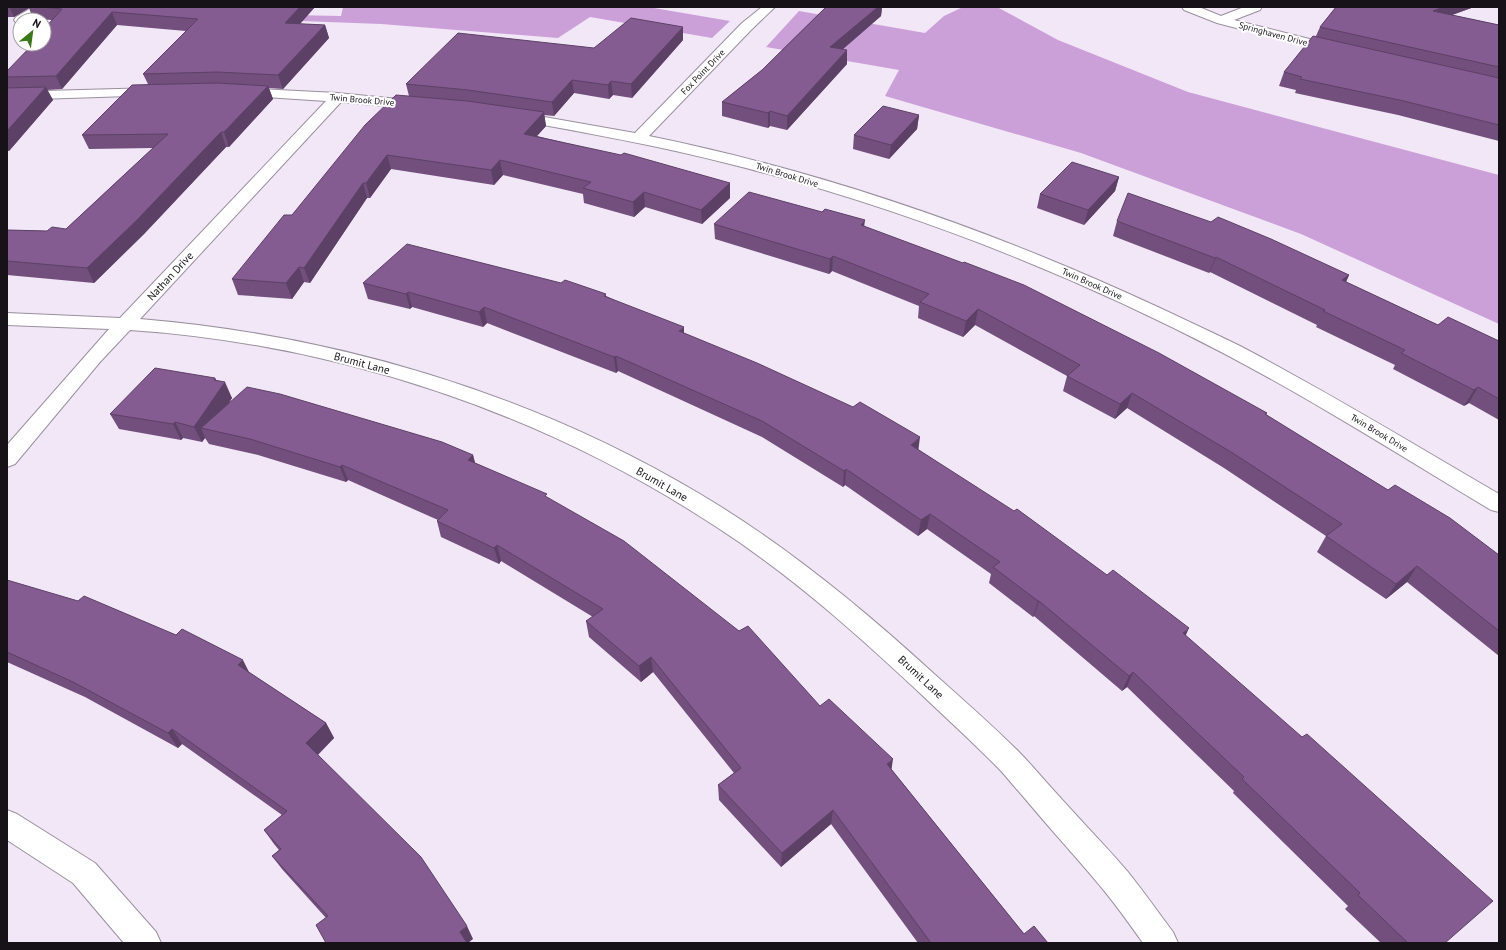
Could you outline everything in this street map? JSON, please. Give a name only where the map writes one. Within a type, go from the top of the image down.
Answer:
[{"type":"street","points":[[32,12],[43,7]]},
{"type":"street","name":"Fox Point Drive","points":[[639,138],[747,26],[768,7]]},
{"type":"street","name":"Springhaven Drive","points":[[1188,7],[1221,20],[1348,52]]},
{"type":"street","points":[[1221,20],[1256,7]]},
{"type":"street","name":"Twin Brook Drive","points":[[222,91],[337,97],[432,106]]},
{"type":"street","points":[[7,96],[174,92]]},
{"type":"street","name":"Nathan Drive","points":[[7,460],[93,358],[337,97]]},
{"type":"street","name":"Twin Brook Drive","points":[[501,114],[584,126],[739,161],[898,208],[1008,249],[1091,283],[1240,354],[1342,411],[1499,504]]},
{"type":"street","name":"Brumit Lane","points":[[7,319],[125,324],[198,330],[273,342],[349,359],[429,382],[504,408],[580,440],[655,478],[732,525],[806,578],[893,651],[1004,756],[1114,879],[1162,943]]},
{"type":"street","points":[[7,824],[84,873],[145,943]]},
{"type":"shaded area","points":[[228,7],[245,14],[341,16],[343,7],[648,7],[730,21],[712,38],[590,17],[558,38],[381,24],[197,17]]},
{"type":"shaded area","points":[[963,7],[997,7],[1058,40],[1188,92],[1499,175],[1499,324],[1301,234],[1081,153],[885,96],[899,70],[766,47],[799,11],[925,33],[944,16]]},
{"type":"building","points":[[41,7],[300,7],[285,23],[325,25],[278,75],[217,72],[143,74],[198,19],[112,12],[56,76],[7,77],[7,71],[25,52],[52,52],[52,20],[62,9]]},
{"type":"building","points":[[826,7],[878,7],[830,47],[847,50],[787,116],[770,111],[768,113],[722,102],[762,70]]},
{"type":"building","points":[[1336,7],[1444,7],[1433,11],[1499,25],[1499,67],[1320,27]]},
{"type":"building","points":[[631,18],[683,27],[631,84],[611,81],[608,85],[572,80],[552,102],[468,90],[406,84],[458,33],[594,48]]},
{"type":"building","points":[[1313,36],[1499,78],[1499,125],[1404,101],[1300,79],[1302,77],[1284,72]]},
{"type":"building","points":[[217,83],[268,86],[224,132],[221,132],[137,220],[87,268],[7,261],[7,230],[47,231],[52,227],[66,229],[168,134],[82,135],[132,85]]},
{"type":"building","points":[[46,87],[7,131],[7,88]]},
{"type":"building","points":[[396,95],[467,101],[544,112],[524,134],[621,155],[624,153],[730,183],[701,210],[644,192],[633,202],[583,188],[591,182],[500,160],[491,170],[387,155],[366,183],[363,183],[304,268],[299,267],[286,283],[232,279],[284,215],[292,215],[365,125]]},
{"type":"building","points":[[883,106],[919,115],[891,145],[854,135]]},
{"type":"building","points":[[1072,162],[1119,177],[1088,210],[1040,194]]},
{"type":"building","points":[[749,192],[822,212],[825,209],[865,220],[861,225],[1024,285],[1159,353],[1267,413],[1265,414],[1388,490],[1395,485],[1450,518],[1499,555],[1499,631],[1417,566],[1396,584],[1326,536],[1342,524],[1231,452],[1132,393],[1120,404],[1067,376],[1080,365],[978,309],[966,321],[920,302],[929,294],[833,256],[830,259],[714,224]]},
{"type":"building","points":[[1128,193],[1211,222],[1218,217],[1271,239],[1349,275],[1342,280],[1438,325],[1448,317],[1499,341],[1499,399],[1478,387],[1474,390],[1401,353],[1405,350],[1323,311],[1325,310],[1216,257],[1215,258],[1117,221]]},
{"type":"building","points":[[407,244],[561,283],[565,280],[606,294],[604,296],[684,327],[679,331],[757,363],[853,407],[860,402],[920,437],[911,445],[1014,511],[1017,509],[1107,575],[1113,570],[1189,628],[1183,633],[1302,737],[1307,734],[1493,901],[1445,943],[1408,943],[1358,895],[1360,893],[1242,779],[1244,777],[1133,672],[1129,676],[1039,601],[993,567],[1000,562],[930,514],[921,520],[846,469],[844,471],[762,421],[616,356],[614,357],[484,307],[479,312],[408,292],[406,294],[363,283]]},
{"type":"building","points":[[155,368],[215,378],[214,380],[225,382],[194,427],[175,422],[173,424],[110,414]]},
{"type":"building","points":[[247,387],[280,394],[442,442],[473,455],[468,460],[547,494],[545,496],[624,541],[739,631],[748,626],[820,706],[829,699],[893,759],[887,764],[1024,934],[1034,926],[1048,943],[931,943],[833,810],[782,853],[718,785],[741,768],[651,657],[639,666],[586,621],[603,609],[497,545],[494,548],[437,521],[448,510],[342,465],[340,467],[250,439],[201,428]]},
{"type":"building","points":[[7,580],[78,601],[84,596],[176,635],[182,629],[243,660],[238,665],[326,723],[306,743],[421,857],[467,926],[460,932],[467,943],[326,943],[316,925],[328,916],[272,856],[281,849],[264,830],[287,811],[172,729],[168,733],[73,682],[7,652]]}]
